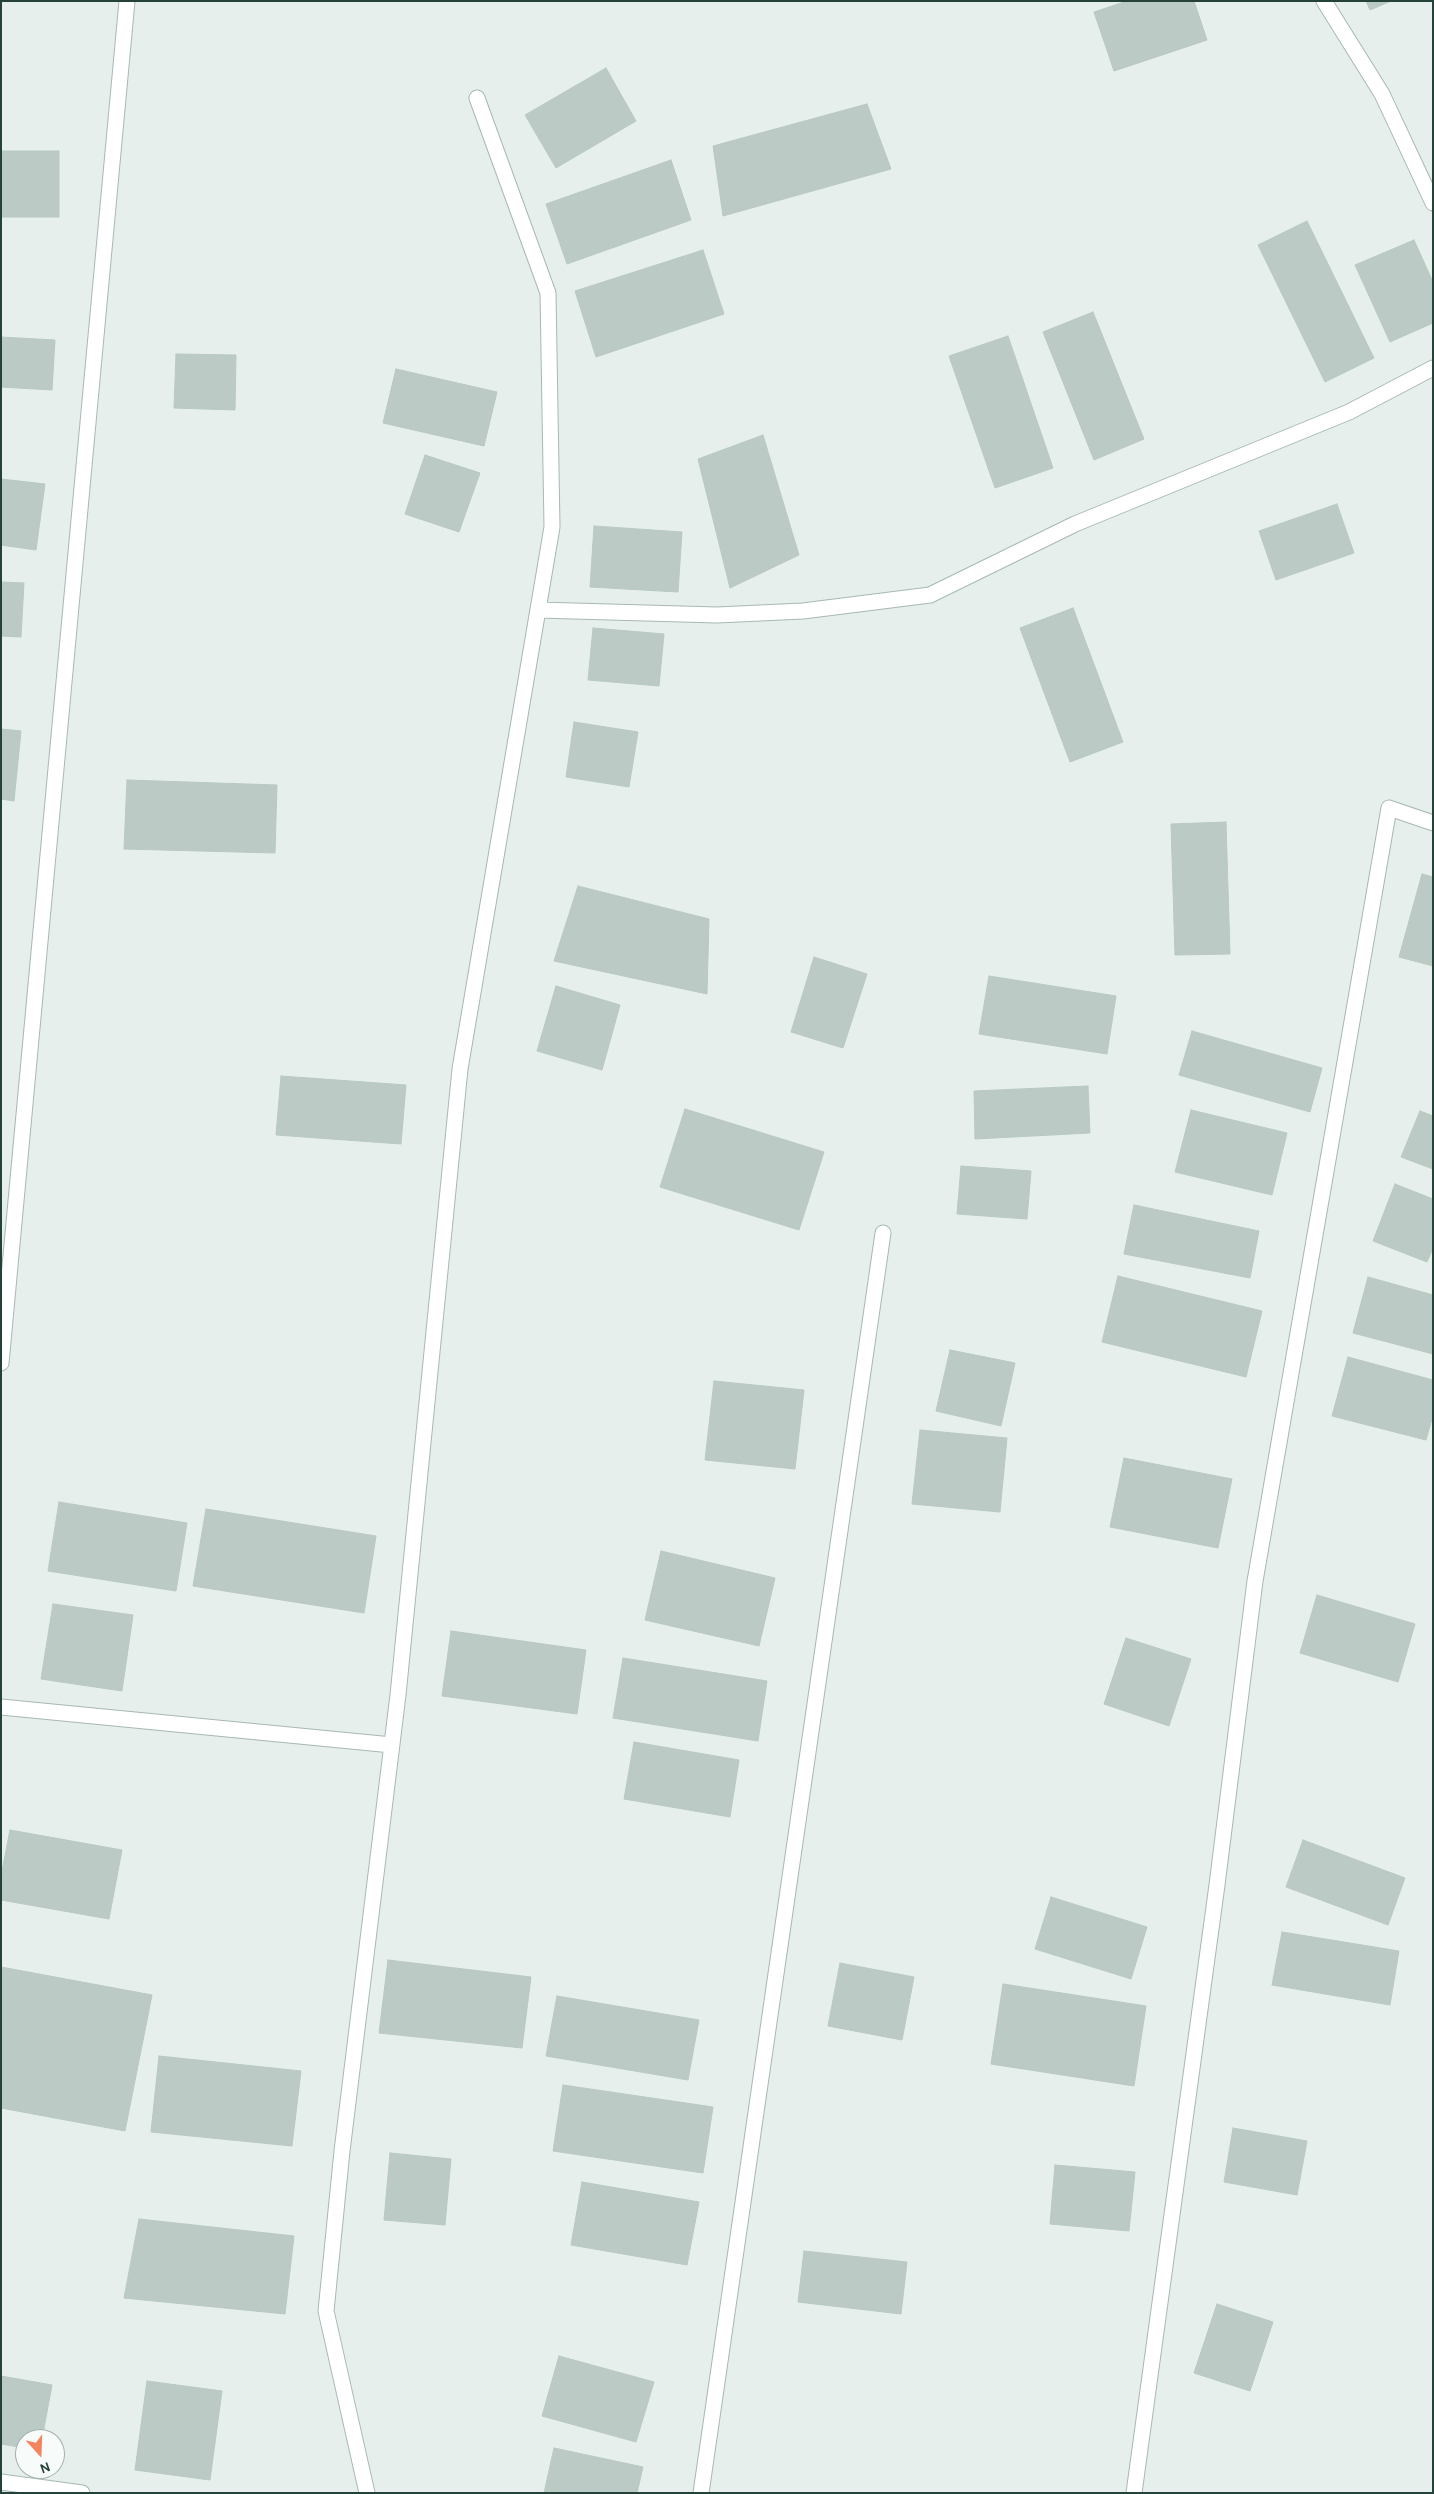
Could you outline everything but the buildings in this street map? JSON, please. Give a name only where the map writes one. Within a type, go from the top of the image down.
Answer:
[{"type":"street","points":[[1,1363],[128,1]]},
{"type":"street","points":[[1324,1],[1382,94],[1433,203]]},
{"type":"street","points":[[367,2493],[326,2311],[342,2151],[392,1745],[460,1069],[552,527],[548,293],[477,98]]},
{"type":"street","points":[[538,610],[717,615],[803,610],[930,595],[1076,524],[1350,412],[1433,368]]},
{"type":"street","points":[[1134,2493],[1217,1885],[1255,1581],[1389,808],[1433,823]]},
{"type":"street","points":[[701,2493],[884,1233]]},
{"type":"street","points":[[1,1707],[392,1745]]},
{"type":"street","points":[[1,2482],[82,2493]]}]
